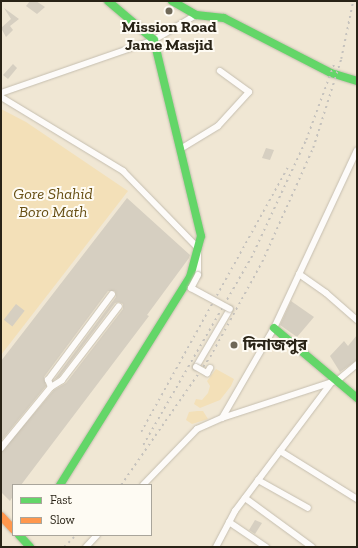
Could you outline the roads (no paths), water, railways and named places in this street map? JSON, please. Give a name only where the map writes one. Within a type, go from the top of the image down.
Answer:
[{"type":"street","points":[[61,484],[190,277],[201,236],[182,148],[154,40],[108,1]]},
{"type":"street","points":[[172,1],[196,15],[224,18],[331,73],[357,81]]},
{"type":"street","points":[[1,93],[154,40],[196,15]]},
{"type":"street","points":[[182,148],[218,126],[249,92],[220,71]]},
{"type":"street","points":[[1,97],[123,171],[198,248],[198,275],[191,288],[230,308],[196,367],[207,373],[210,368]]},
{"type":"street","points":[[222,418],[274,328],[357,150]]},
{"type":"street","points":[[299,274],[326,293],[357,320]]},
{"type":"street","points":[[51,387],[48,380],[112,294]]},
{"type":"street","points":[[1,448],[51,387],[62,380],[119,306]]},
{"type":"street","points":[[274,328],[357,398]]},
{"type":"street","points":[[86,329],[90,343]]},
{"type":"street","points":[[216,547],[244,498],[280,451],[335,381],[357,364]]},
{"type":"street","points":[[144,484],[197,429],[222,418],[335,381]]},
{"type":"street","points":[[280,451],[357,499]]},
{"type":"street","points":[[258,480],[308,508]]},
{"type":"street","points":[[244,498],[312,547]]},
{"type":"street","points":[[1,516],[11,527]]},
{"type":"street","points":[[229,522],[266,547]]},
{"type":"street","points":[[1,527],[11,527]]},
{"type":"street","points":[[86,547],[96,536]]},
{"type":"railway","points":[[122,484],[210,357],[262,262],[313,148],[341,59],[353,1]]},
{"type":"railway","points":[[143,445],[251,258],[306,140],[335,61]]},
{"type":"railway","points":[[141,432],[288,167]]},
{"type":"railway","points":[[64,547],[75,536]]},
{"type":"place","name":"Mission Road Jame Masjid","points":[[169,11]]},
{"type":"place","name":"দিনাজপুর","points":[[234,345]]},
{"type":"park label","name":"Gore Shahid Boro Math","points":[[53,203]]}]
